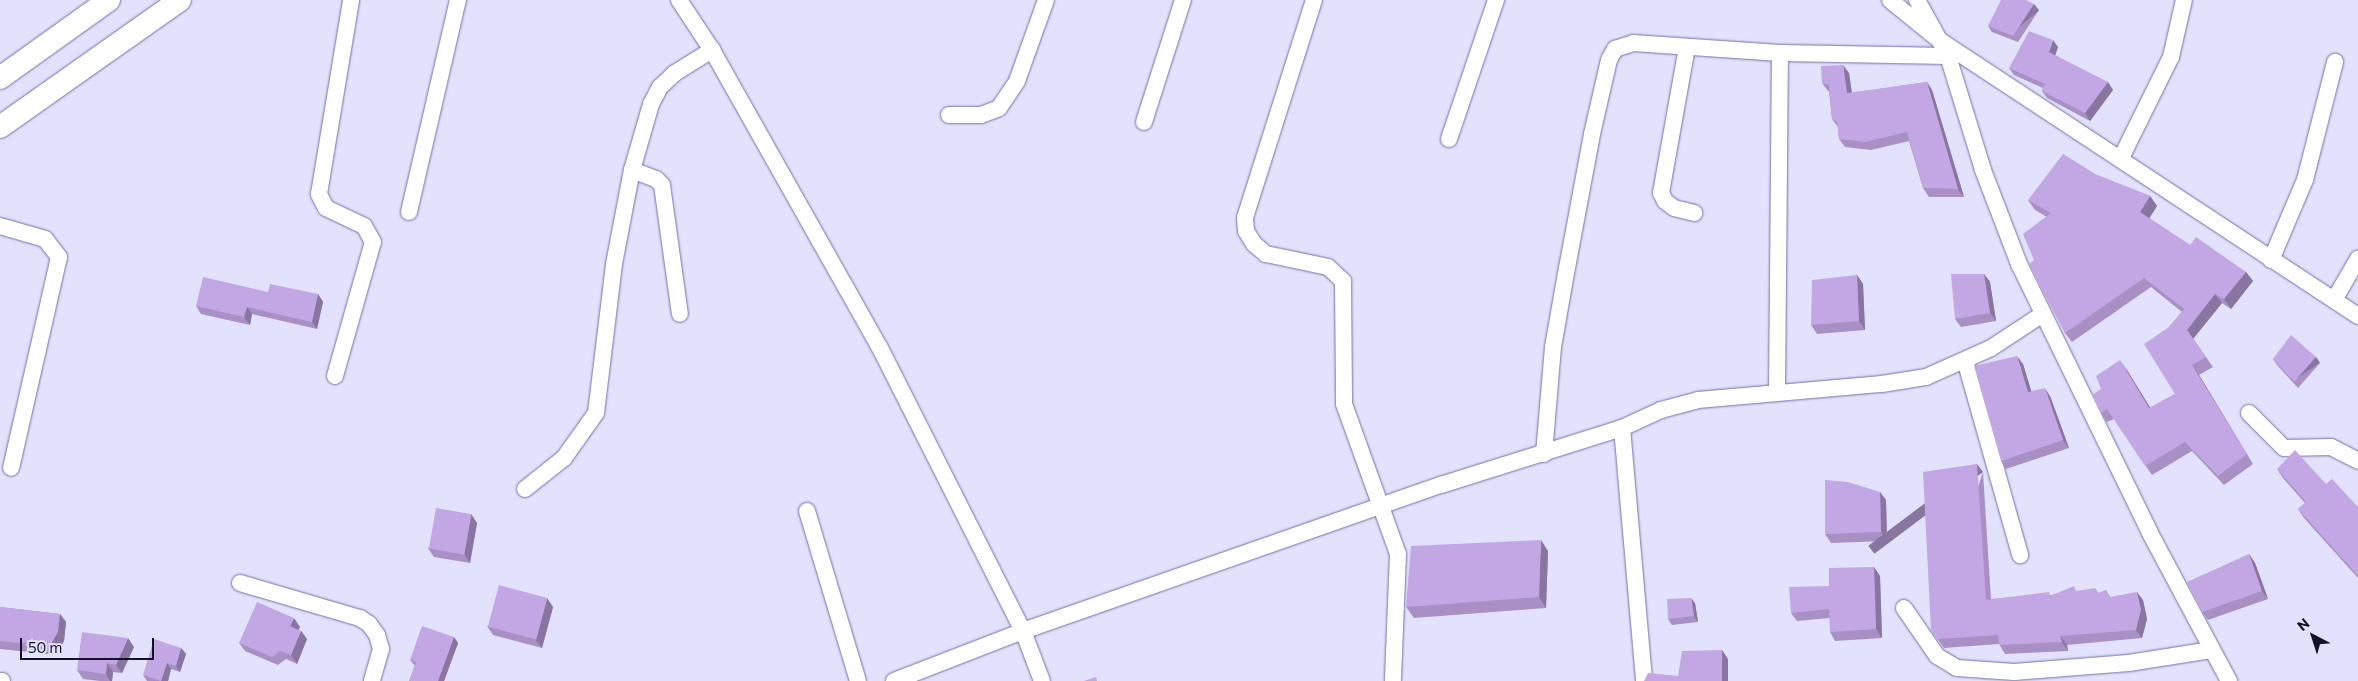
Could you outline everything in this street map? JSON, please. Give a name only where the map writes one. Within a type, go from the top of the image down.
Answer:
[{"type":"main road","points":[[0,78],[109,0]]},
{"type":"main road","points":[[0,127],[180,0]]},
{"type":"street","points":[[335,376],[373,242],[364,226],[326,208],[319,194],[351,0]]},
{"type":"street","points":[[409,212],[458,0]]},
{"type":"street","points":[[679,0],[712,50],[880,348],[1023,631],[1042,681]]},
{"type":"street","points":[[949,114],[981,114],[999,108],[1017,81],[1046,0]]},
{"type":"street","points":[[1144,122],[1183,0]]},
{"type":"street","points":[[1314,0],[1245,217],[1246,231],[1254,244],[1266,254],[1328,267],[1343,282],[1344,404],[1398,554],[1393,681]]},
{"type":"street","points":[[1449,139],[1496,0]]},
{"type":"street","points":[[1890,0],[1939,40],[2121,158],[2271,260],[2358,316]]},
{"type":"street","points":[[1917,0],[1948,56],[1983,170],[2019,264],[2088,411],[2211,650],[2229,681]]},
{"type":"street","points":[[2121,158],[2171,57],[2184,0]]},
{"type":"street","points":[[1544,454],[1555,338],[1592,134],[1609,60],[1623,44],[1780,53],[1948,56]]},
{"type":"street","points":[[1687,47],[1660,193],[1674,208],[1694,213]]},
{"type":"street","points":[[525,489],[564,458],[596,413],[614,264],[632,170],[651,104],[660,87],[675,73],[712,50]]},
{"type":"street","points":[[1777,392],[1780,53]]},
{"type":"street","points":[[2271,260],[2305,180],[2336,62]]},
{"type":"street","points":[[632,170],[656,179],[662,186],[680,314]]},
{"type":"street","points":[[0,226],[45,239],[59,257],[11,468]]},
{"type":"street","points":[[2334,300],[2358,259]]},
{"type":"street","points":[[894,681],[1023,631],[1381,508],[1622,428],[1661,410],[1698,400],[1918,378],[1991,348],[2043,314]]},
{"type":"street","points":[[1965,360],[2020,555]]},
{"type":"street","points":[[2249,413],[2284,448],[2331,447],[2358,461]]},
{"type":"street","points":[[1622,428],[1644,681]]},
{"type":"street","points":[[807,511],[858,681]]},
{"type":"street","points":[[240,583],[360,618],[369,624],[377,635],[381,649],[372,681]]},
{"type":"street","points":[[1904,608],[1938,656],[1957,668],[2014,672],[2129,663],[2211,650]]},
{"type":"building","points":[[2001,0],[2026,0],[2034,4],[2013,36],[1988,26]]},
{"type":"building","points":[[2029,31],[2053,40],[2049,52],[2108,82],[2085,113],[2042,91],[2045,84],[2009,68]]},
{"type":"building","points":[[1843,65],[1847,93],[1927,82],[1958,189],[1923,188],[1907,132],[1865,142],[1839,139],[1837,122],[1832,119],[1829,85],[1822,83],[1821,66]]},
{"type":"building","points":[[2063,154],[2097,175],[2150,196],[2140,212],[2190,245],[2196,237],[2246,272],[2224,299],[2215,294],[2187,330],[2206,357],[2192,365],[2247,454],[2218,476],[2185,442],[2145,466],[2107,409],[2101,413],[2092,395],[2101,389],[2096,376],[2120,360],[2149,408],[2175,394],[2144,344],[2169,327],[2184,309],[2144,278],[2065,333],[2033,274],[2029,264],[2034,260],[2023,234],[2051,213],[2028,200]]},
{"type":"building","points":[[1951,274],[1984,274],[1990,313],[1955,319]]},
{"type":"building","points":[[1857,275],[1859,321],[1811,325],[1812,280]]},
{"type":"building","points":[[203,277],[268,292],[270,284],[318,294],[312,322],[247,307],[244,317],[196,306]]},
{"type":"building","points":[[2291,335],[2316,357],[2294,382],[2273,359]]},
{"type":"building","points":[[2017,356],[2028,392],[2045,388],[2063,440],[2001,461],[1974,366]]},
{"type":"building","points":[[2295,450],[2326,484],[2332,479],[2358,507],[2358,576],[2298,509],[2306,502],[2277,469]]},
{"type":"building","points":[[1977,464],[1986,600],[2049,592],[2050,596],[2074,586],[2076,591],[2095,588],[2099,593],[2106,590],[2109,597],[2137,592],[2141,610],[2136,630],[2060,636],[2062,642],[1999,645],[1998,635],[1938,639],[1931,630],[1923,472]]},
{"type":"building","points":[[1825,480],[1848,482],[1880,492],[1881,532],[1825,534]]},
{"type":"building","points":[[436,508],[471,514],[464,555],[429,548]]},
{"type":"building","points":[[1541,540],[1539,597],[1406,607],[1411,546]]},
{"type":"building","points":[[2249,554],[2262,591],[2202,612],[2187,582]]},
{"type":"building","points":[[1874,567],[1876,629],[1830,632],[1829,609],[1791,613],[1789,587],[1829,586],[1829,568]]},
{"type":"building","points":[[499,585],[547,598],[536,639],[488,627]]},
{"type":"building","points":[[1691,598],[1694,616],[1668,619],[1667,599]]},
{"type":"building","points":[[257,602],[294,618],[290,626],[301,631],[291,655],[280,651],[272,657],[239,643]]},
{"type":"building","points":[[0,607],[60,614],[58,632],[50,646],[0,641]]},
{"type":"building","points":[[422,626],[454,637],[438,681],[409,681],[416,662],[410,660]]},
{"type":"building","points":[[82,632],[128,638],[116,665],[107,663],[106,674],[77,670]]},
{"type":"building","points":[[154,639],[181,648],[176,666],[167,663],[161,681],[143,675]]},
{"type":"building","points":[[1722,650],[1722,681],[1644,681],[1648,673],[1678,676],[1682,651]]},
{"type":"building","points":[[1096,677],[1097,681],[1084,681]]}]
